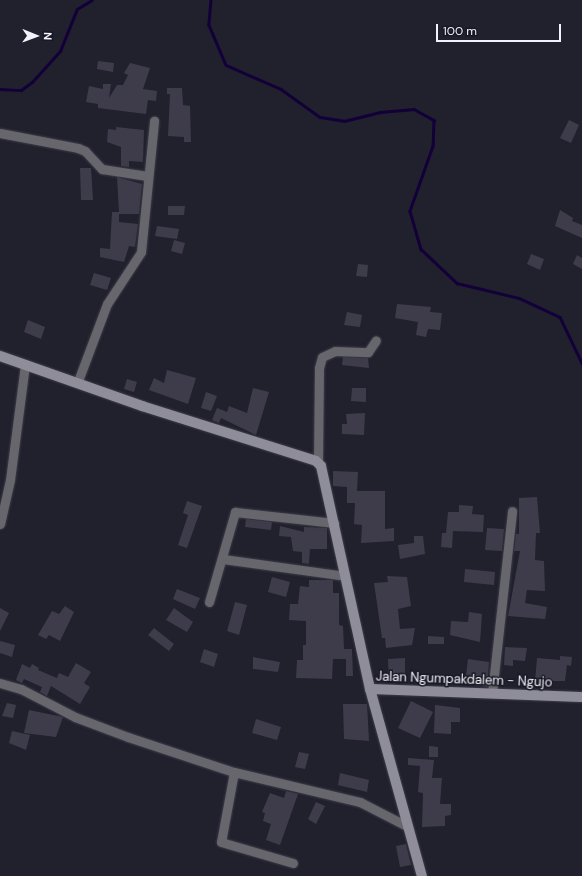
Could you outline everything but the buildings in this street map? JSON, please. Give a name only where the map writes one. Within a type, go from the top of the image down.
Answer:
[{"type":"street","points":[[78,382],[107,304],[140,252],[154,121]]},
{"type":"street","points":[[0,133],[78,148],[85,151],[102,169],[147,176]]},
{"type":"street","points":[[370,689],[324,474],[318,463],[319,374],[322,357],[335,351],[368,352],[376,340]]},
{"type":"street","points":[[0,356],[78,382],[142,406],[318,463]]},
{"type":"street","points":[[0,524],[10,480],[25,364]]},
{"type":"street","points":[[210,602],[234,516],[240,511],[334,523]]},
{"type":"street","points":[[492,693],[512,511]]},
{"type":"street","points":[[223,559],[345,576]]},
{"type":"street","points":[[0,684],[22,689],[75,717],[128,737],[234,772],[360,802],[407,826]]},
{"type":"street","name":"Jalan Ngumpakdalem - Ngujo","points":[[422,876],[370,689],[582,697]]},
{"type":"street","points":[[234,772],[221,842],[293,863]]},
{"type":"waterway","points":[[0,89],[21,90],[32,82],[60,51],[77,9],[92,0]]},
{"type":"waterway","points":[[211,0],[209,25],[226,65],[281,89],[320,117],[344,121],[380,112],[414,109],[434,120],[433,146],[410,211],[421,249],[457,283],[519,298],[560,317],[582,363]]}]
